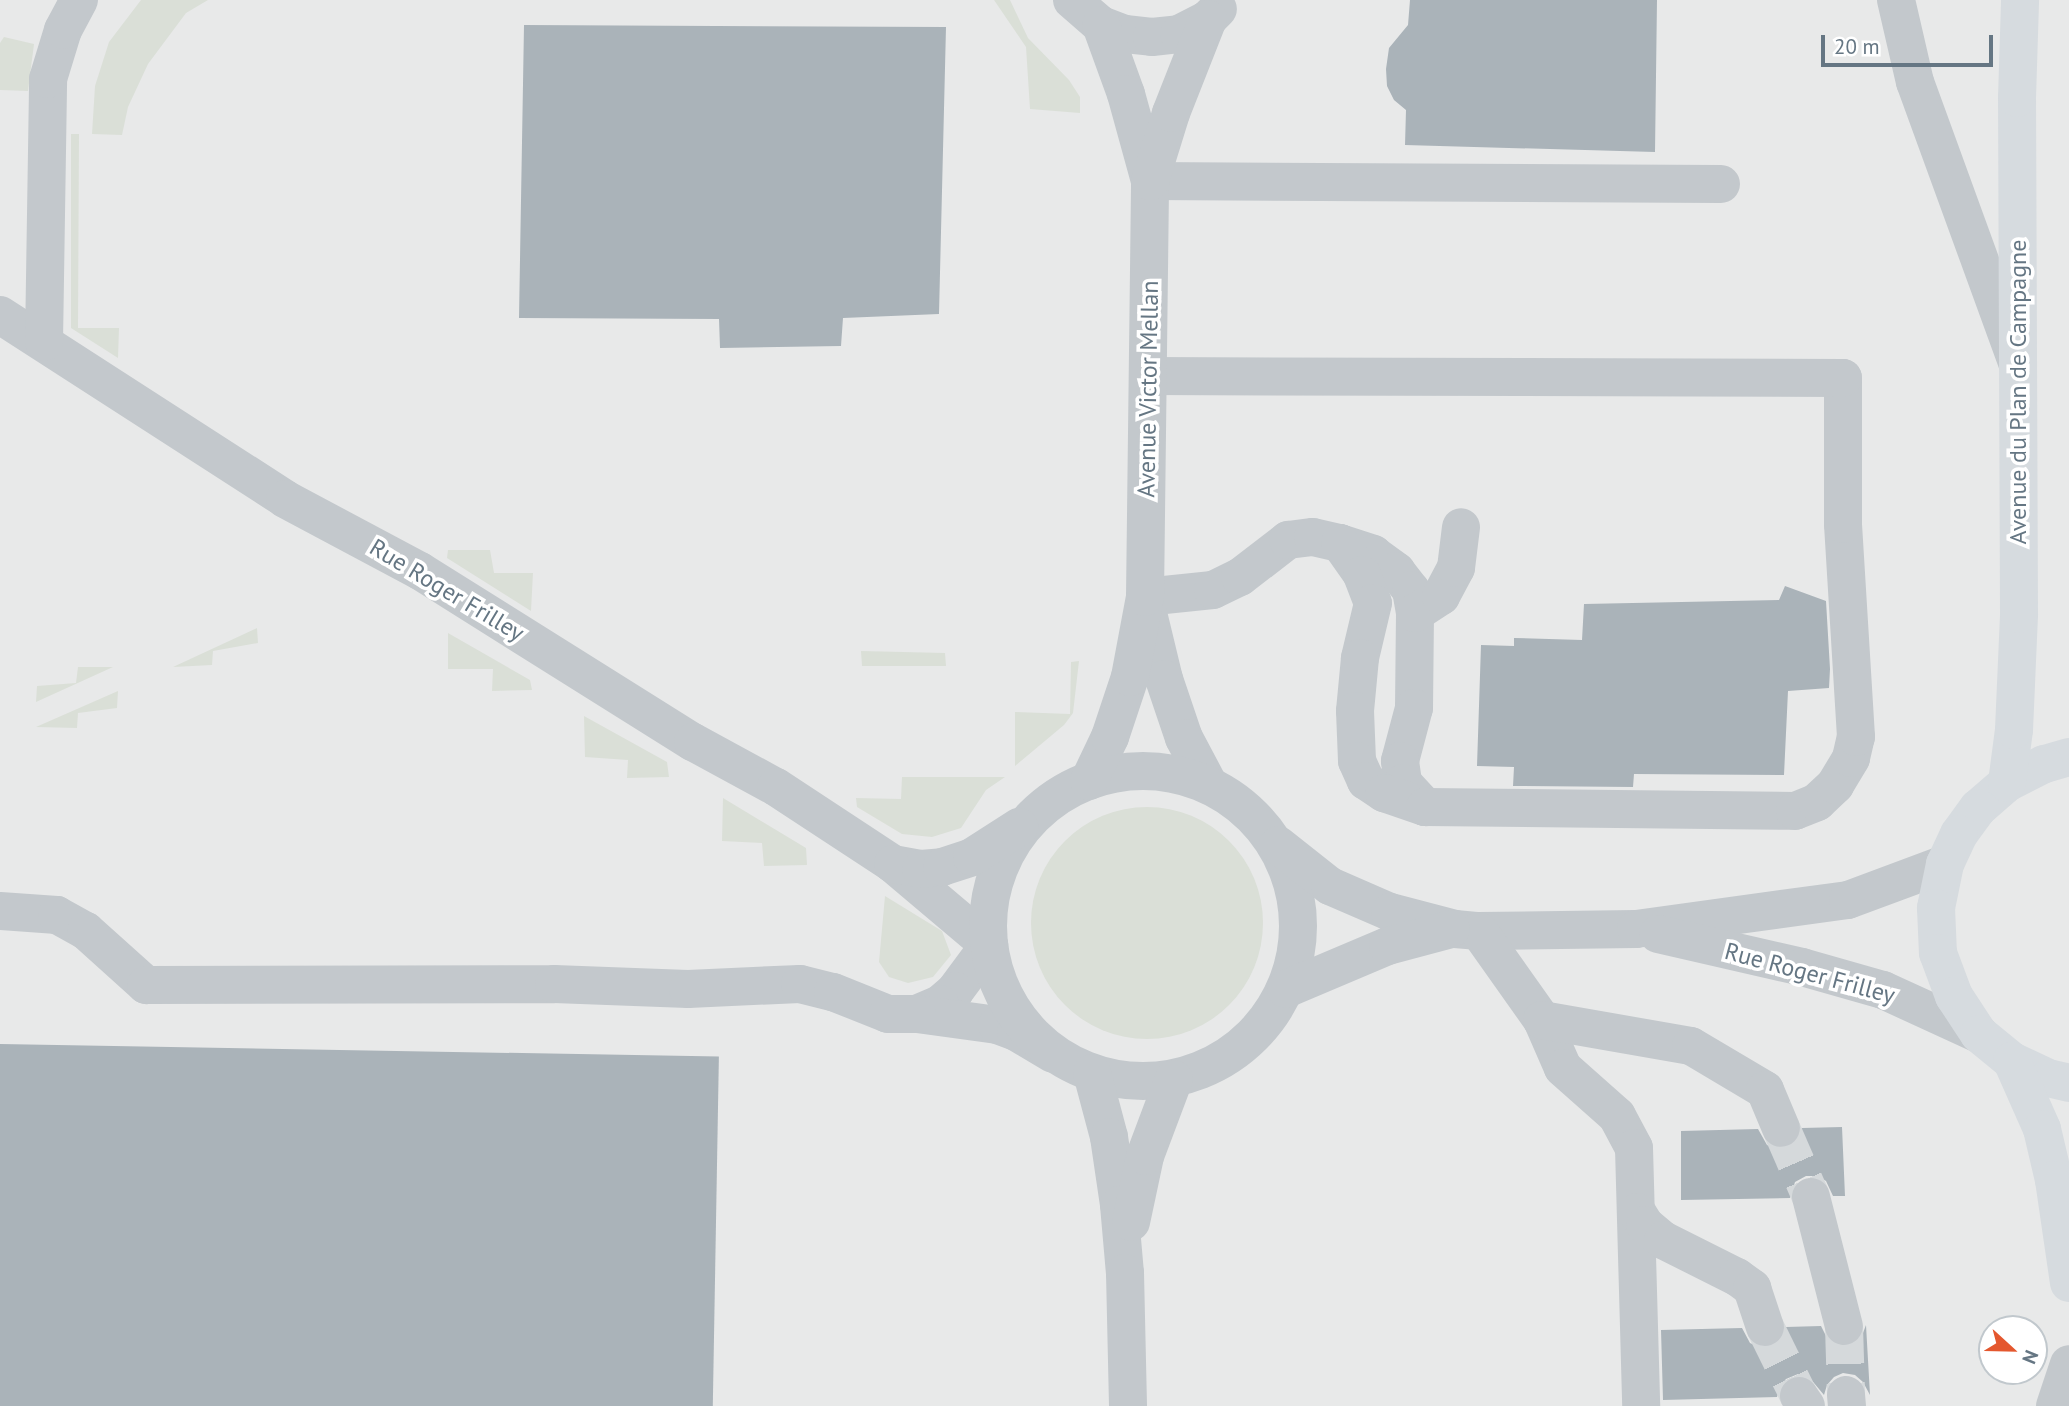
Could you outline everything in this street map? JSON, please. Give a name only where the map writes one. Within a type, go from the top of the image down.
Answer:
[{"type":"main road","name":"Avenue du Plan de Campagne","points":[[2007,783],[2014,730],[2019,614],[2020,0]]},
{"type":"main road","points":[[2069,757],[2043,764],[2007,783],[1978,808],[1959,834],[1945,864],[1936,908],[1938,953],[1954,996],[1979,1034],[2012,1061],[2048,1078],[2069,1083]]},
{"type":"main road","points":[[2012,1061],[2042,1129],[2054,1180],[2069,1283]]},
{"type":"street","points":[[44,342],[48,79],[62,30],[79,0]]},
{"type":"street","points":[[1072,0],[1101,24],[1125,34],[1152,37],[1179,34],[1217,10]]},
{"type":"street","points":[[1896,0],[1915,82],[2018,366]]},
{"type":"street","name":"Avenue Victor Mellan","points":[[1150,181],[1171,113],[1217,10]]},
{"type":"street","name":"Avenue Victor Mellan","points":[[1089,781],[1110,737],[1130,677],[1144,597],[1148,376],[1150,181],[1126,94],[1101,24]]},
{"type":"street","points":[[1150,181],[1721,184]]},
{"type":"street","name":"Rue Roger Frilley","points":[[0,315],[285,499],[420,571],[693,742],[776,787],[893,864],[989,944]]},
{"type":"street","points":[[1148,376],[1843,379],[1843,523],[1856,737],[1851,758],[1835,785],[1817,802],[1795,811],[1425,807],[1384,793],[1366,781],[1357,761],[1355,711],[1360,658],[1373,603],[1362,575],[1340,543]]},
{"type":"street","points":[[1415,613],[1440,596],[1456,568],[1461,527]]},
{"type":"street","points":[[1144,597],[1213,590],[1240,577],[1288,540],[1313,537],[1373,554],[1396,571],[1411,590],[1415,613],[1414,708],[1400,761],[1403,783],[1425,807]]},
{"type":"street","name":"Avenue Victor Mellan","points":[[1144,597],[1184,738],[1209,785]]},
{"type":"street","name":"Avenue Victor Mellan","points":[[1129,771],[1169,773],[1209,785],[1245,809],[1274,842],[1294,889],[1298,940],[1286,989],[1259,1030],[1220,1062],[1174,1079],[1133,1082],[1092,1073],[1054,1054],[1022,1024],[999,986],[989,944],[989,901],[998,870],[1014,841],[1034,816],[1059,795],[1089,781],[1129,771]]},
{"type":"street","name":"Rue Roger Frilley","points":[[893,864],[921,869],[942,867],[972,857],[1034,816]]},
{"type":"street","name":"Rue Roger Frilley","points":[[1274,842],[1330,886],[1390,912],[1467,930]]},
{"type":"street","name":"Rue Roger Frilley","points":[[1286,989],[1388,947],[1467,930],[1636,929],[1849,900],[1945,864]]},
{"type":"street","points":[[0,911],[57,915],[86,931],[146,985],[554,984],[688,989],[800,984],[864,1003],[888,1014],[917,1014],[997,1025],[1016,1032],[1054,1054]]},
{"type":"street","name":"Rue Roger Frilley","points":[[1636,929],[1802,967],[1883,990],[1979,1034]]},
{"type":"street","points":[[1467,930],[1542,1020],[1563,1068],[1617,1116],[1634,1148],[1641,1406]]},
{"type":"street","points":[[917,1014],[940,1004],[955,991],[989,944]]},
{"type":"street","points":[[1542,1020],[1691,1046],[1765,1090],[1781,1128]]},
{"type":"street","points":[[1092,1073],[1112,1158],[1125,1273],[1128,1406]]},
{"type":"street","points":[[1125,1273],[1131,1222],[1145,1157],[1174,1079]]},
{"type":"street","points":[[1811,1197],[1844,1326]]},
{"type":"street","points":[[1637,1212],[1645,1225],[1663,1241],[1737,1277],[1752,1288],[1765,1328]]},
{"type":"street","points":[[2055,1406],[2069,1364]]},
{"type":"shaded area","points":[[0,0],[2069,0],[2069,1406],[0,1406]]},
{"type":"shaded area","points":[[141,0],[208,0],[186,13],[148,64],[128,107],[122,135],[92,134],[95,86],[109,42]]},
{"type":"shaded area","points":[[994,0],[1010,0],[1028,38],[1069,80],[1080,97],[1080,113],[1030,109],[1026,47]]},
{"type":"shaded area","points":[[4,37],[34,44],[28,91],[0,90],[0,43]]},
{"type":"shaded area","points":[[71,134],[79,134],[78,328],[119,328],[118,358],[71,328]]},
{"type":"shaded area","points":[[448,550],[490,550],[494,573],[533,573],[531,611],[447,558]]},
{"type":"shaded area","points":[[257,628],[258,643],[213,651],[212,665],[173,667]]},
{"type":"shaded area","points":[[448,633],[530,680],[532,690],[492,691],[493,669],[448,669]]},
{"type":"shaded area","points":[[861,651],[945,653],[946,666],[862,666]]},
{"type":"shaded area","points":[[1079,661],[1073,713],[1064,725],[1015,766],[1015,712],[1070,714],[1071,662]]},
{"type":"shaded area","points":[[78,667],[113,667],[36,702],[37,686],[76,683]]},
{"type":"shaded area","points":[[118,691],[117,708],[78,713],[77,728],[36,727]]},
{"type":"shaded area","points":[[584,716],[667,762],[669,777],[627,778],[628,760],[585,757]]},
{"type":"shaded area","points":[[902,777],[1005,777],[986,790],[961,828],[932,837],[902,834],[857,807],[856,798],[901,799]]},
{"type":"shaded area","points":[[723,798],[806,848],[807,865],[764,866],[762,843],[722,841]]},
{"type":"shaded area","points":[[1147,807],[1191,816],[1229,841],[1254,879],[1263,923],[1254,967],[1229,1005],[1191,1030],[1147,1039],[1103,1030],[1065,1005],[1040,967],[1031,923],[1040,879],[1065,841],[1103,816]]},
{"type":"shaded area","points":[[885,896],[942,931],[951,955],[933,977],[908,983],[889,977],[879,962]]},
{"type":"building","points":[[1410,0],[1657,0],[1655,152],[1405,145],[1406,110],[1394,100],[1387,86],[1386,69],[1389,48],[1408,25]]},
{"type":"building","points":[[524,25],[946,27],[939,314],[843,318],[841,346],[720,348],[719,319],[519,318]]},
{"type":"building","points":[[1785,586],[1826,601],[1830,669],[1829,688],[1788,691],[1784,775],[1634,774],[1633,787],[1513,786],[1514,767],[1477,766],[1481,645],[1514,646],[1514,638],[1582,640],[1584,604],[1779,600]]},
{"type":"building","points":[[0,1044],[719,1057],[713,1406],[0,1406]]},
{"type":"building","points":[[1842,1127],[1845,1196],[1833,1196],[1826,1181],[1818,1176],[1806,1176],[1795,1182],[1790,1198],[1681,1200],[1681,1131],[1758,1129],[1767,1145],[1779,1150],[1798,1142],[1802,1128]]},
{"type":"building","points":[[1866,1325],[1870,1395],[1863,1382],[1855,1375],[1843,1373],[1834,1377],[1827,1385],[1824,1395],[1809,1377],[1798,1374],[1786,1379],[1780,1386],[1777,1397],[1663,1400],[1661,1330],[1742,1328],[1750,1343],[1761,1348],[1771,1348],[1781,1342],[1786,1327],[1821,1326],[1829,1342],[1837,1347],[1849,1347],[1860,1341]]},
{"type":"tunnel","points":[[1781,1128],[1811,1197]]},
{"type":"tunnel","points":[[1844,1326],[1846,1395]]},
{"type":"tunnel","points":[[1765,1327],[1799,1396]]}]
